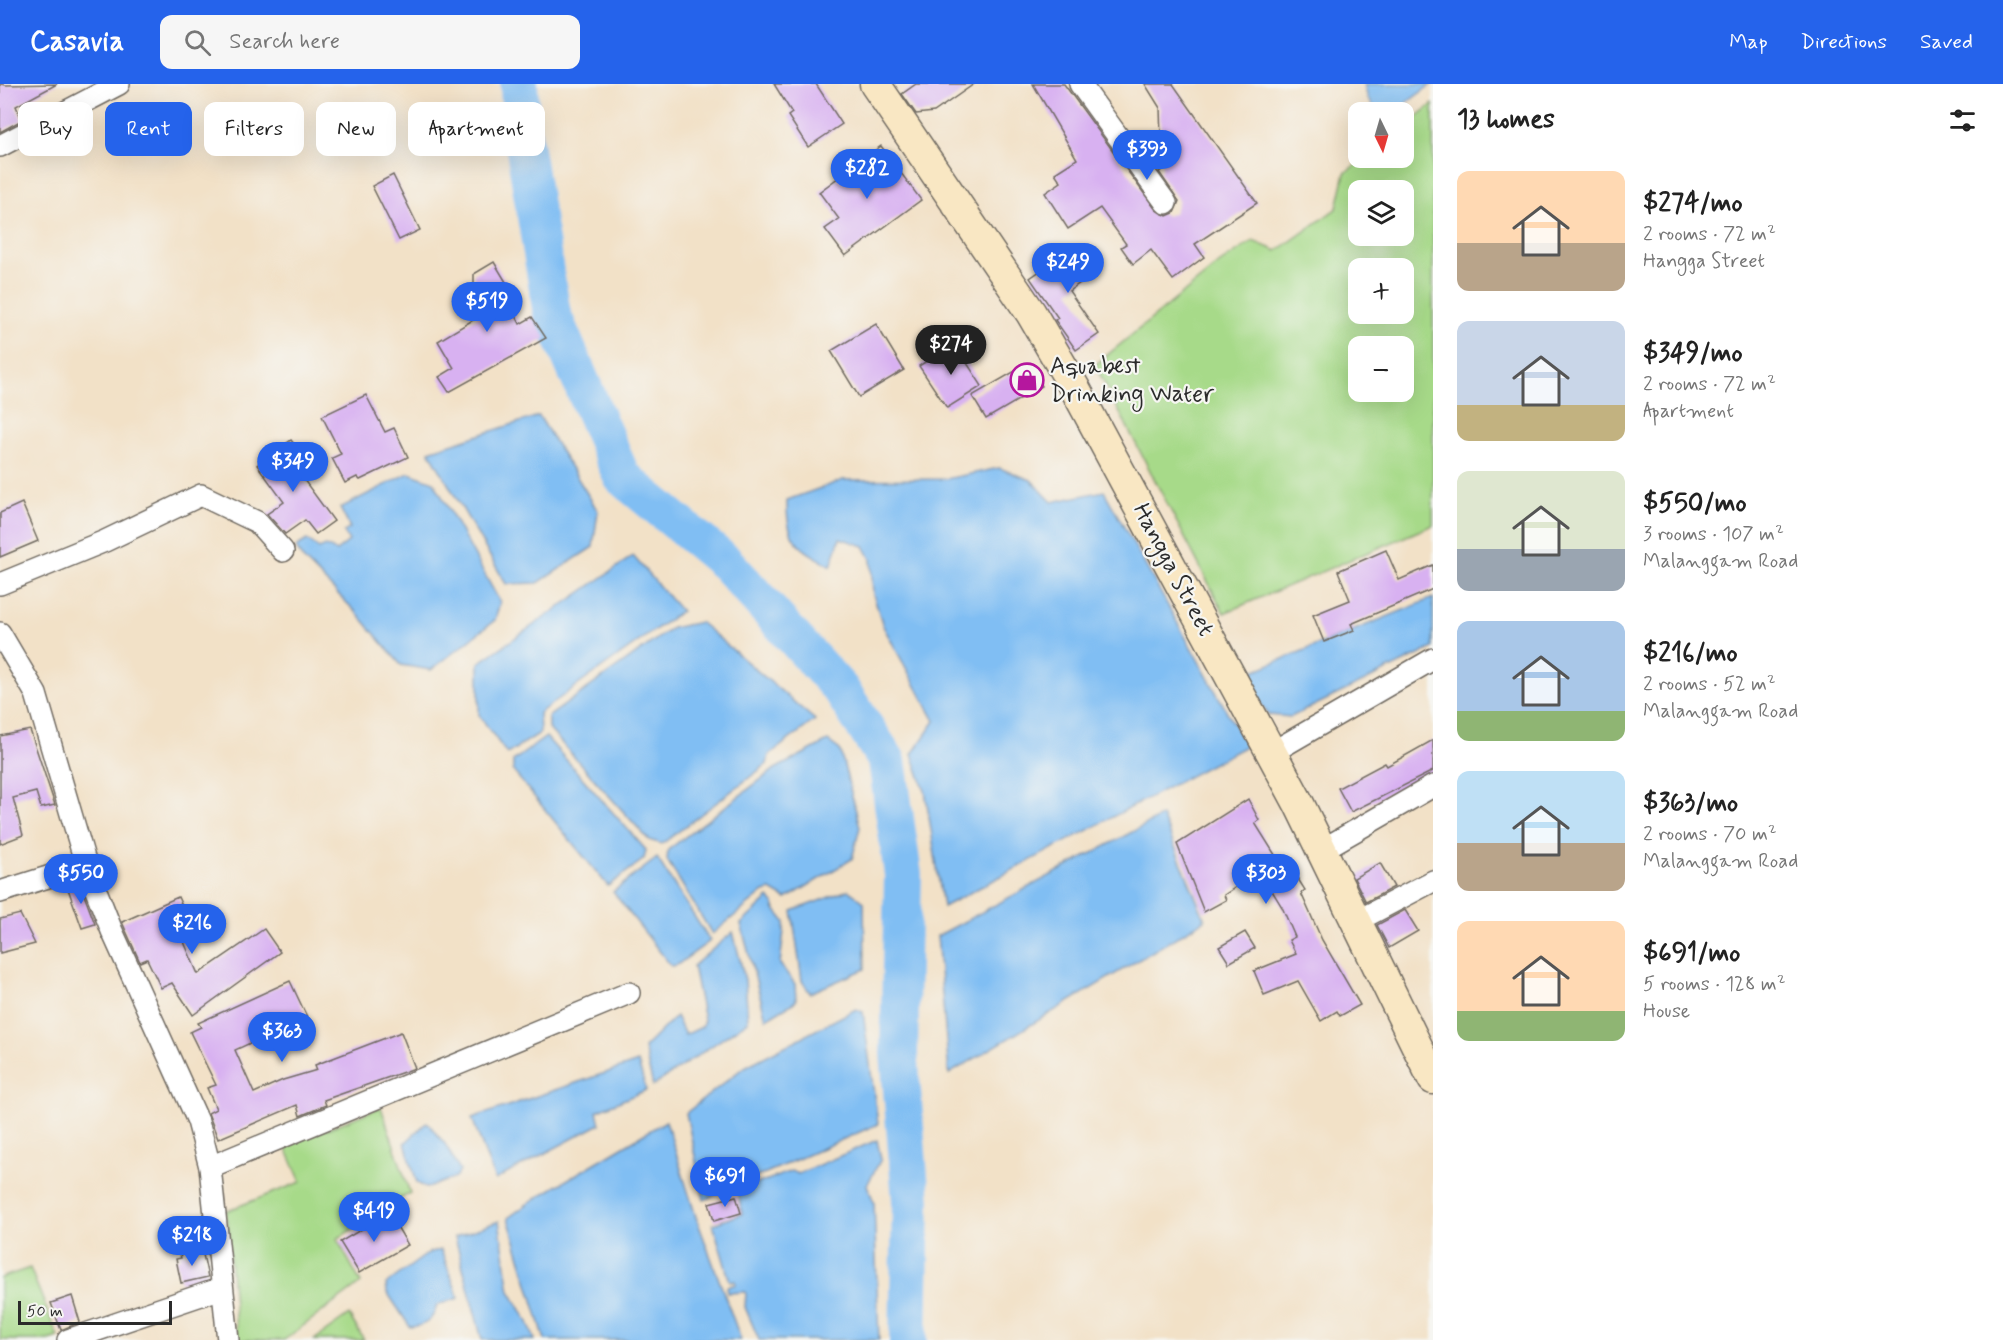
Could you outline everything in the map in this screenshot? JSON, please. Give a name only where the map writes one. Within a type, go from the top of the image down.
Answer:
[{"type":"street","points":[[0,146],[119,84]]},
{"type":"street","points":[[1080,84],[1166,203]]},
{"type":"street","name":"Hangga Street","points":[[885,87],[1031,313],[1077,392],[1271,753],[1433,1079]]},
{"type":"street","points":[[0,584],[105,541],[201,495],[257,522],[283,551]]},
{"type":"street","points":[[0,633],[36,694],[87,865],[112,931],[198,1121],[210,1167],[228,1340]]},
{"type":"street","points":[[1271,753],[1433,659]]},
{"type":"street","points":[[1320,851],[1433,786]]},
{"type":"street","points":[[0,892],[87,865]]},
{"type":"street","points":[[1355,922],[1433,881]]},
{"type":"street","points":[[210,1167],[629,993]]},
{"type":"street","points":[[68,1340],[222,1288]]},
{"type":"green space","points":[[1433,104],[1433,525],[1224,613],[1095,365],[1220,263],[1253,241],[1277,251],[1337,208],[1345,173],[1351,168],[1414,168],[1414,119]]},
{"type":"green space","points":[[381,1107],[410,1193],[337,1239],[361,1283],[284,1340],[237,1340],[226,1211],[301,1182],[285,1146]]},
{"type":"green space","points":[[30,1268],[58,1337],[48,1340],[0,1340],[0,1278]]},
{"type":"green space","points":[[349,1315],[364,1340],[314,1340]]},
{"type":"water","points":[[1364,84],[1432,84],[1408,102],[1370,102]]},
{"type":"water","points":[[539,416],[598,511],[593,547],[538,583],[506,584],[429,451]]},
{"type":"water","points":[[999,468],[1031,480],[1052,502],[1104,491],[1246,746],[943,907],[925,791],[912,754],[935,721],[883,626],[873,594],[871,559],[864,546],[840,538],[831,566],[819,559],[802,547],[792,534],[787,514],[787,500],[843,480],[946,479]]},
{"type":"water","points":[[409,473],[434,482],[500,602],[495,620],[431,670],[401,665],[357,613],[302,558],[296,547],[307,540],[319,549],[326,546],[336,551],[349,541],[344,532],[350,528],[340,508]]},
{"type":"water","points":[[633,556],[681,611],[539,713],[540,733],[507,754],[479,715],[479,663]]},
{"type":"water","points":[[1433,598],[1433,648],[1291,717],[1269,715],[1241,676]]},
{"type":"water","points":[[700,622],[815,720],[769,755],[767,764],[662,844],[649,840],[548,728],[548,717],[672,628]]},
{"type":"water","points":[[546,737],[646,850],[644,859],[608,886],[513,771],[513,761]]},
{"type":"water","points":[[828,741],[840,750],[860,827],[852,859],[786,899],[771,890],[764,892],[712,934],[667,860],[668,850],[775,769]]},
{"type":"water","points":[[1162,816],[1205,920],[949,1074],[937,936]]},
{"type":"water","points":[[657,858],[710,941],[677,965],[671,966],[613,892]]},
{"type":"water","points":[[848,890],[864,902],[865,969],[810,993],[802,981],[792,911]]},
{"type":"water","points":[[769,898],[785,922],[780,964],[795,984],[796,1001],[766,1019],[741,924]]},
{"type":"water","points":[[733,932],[745,980],[748,1021],[653,1086],[644,1048],[676,1016],[685,1035],[702,1027],[704,1020],[693,966]]},
{"type":"water","points":[[856,1009],[863,1012],[878,1124],[704,1200],[686,1113],[743,1068]]},
{"type":"water","points":[[638,1062],[646,1090],[597,1111],[600,1124],[495,1180],[472,1118]]},
{"type":"water","points":[[666,1121],[696,1217],[741,1340],[545,1340],[508,1218],[533,1200]]},
{"type":"water","points":[[427,1122],[445,1144],[460,1171],[456,1177],[427,1188],[417,1183],[405,1143]]},
{"type":"water","points":[[877,1140],[881,1159],[867,1185],[874,1202],[879,1340],[759,1340],[745,1307],[746,1292],[727,1293],[727,1287],[736,1284],[735,1281],[730,1282],[713,1224],[742,1214],[738,1191],[791,1171],[798,1174]]},
{"type":"water","points":[[499,1221],[510,1291],[528,1322],[535,1340],[482,1340],[455,1237]]},
{"type":"water","points":[[441,1250],[459,1298],[437,1305],[428,1321],[410,1327],[387,1292],[386,1284],[430,1252]]},
{"type":"building","points":[[0,84],[57,84],[23,102],[18,102],[16,106],[18,122],[0,132]]},
{"type":"building","points":[[774,84],[816,84],[842,124],[808,147],[788,116],[792,113]]},
{"type":"building","points":[[916,84],[974,84],[934,112],[916,114],[902,94]]},
{"type":"building","points":[[1033,84],[1064,84],[1156,210],[1167,216],[1174,213],[1179,201],[1159,172],[1162,170],[1160,108],[1145,84],[1173,84],[1257,203],[1195,244],[1204,257],[1173,280],[1151,250],[1133,264],[1121,247],[1126,244],[1100,208],[1068,229],[1045,193],[1061,182],[1055,173],[1077,159]]},
{"type":"building","points":[[881,146],[921,200],[845,256],[825,229],[839,219],[819,192]]},
{"type":"building","points":[[393,175],[420,230],[399,240],[372,186]]},
{"type":"building","points":[[1079,244],[1098,270],[1069,291],[1099,334],[1076,350],[1055,320],[1058,318],[1030,278]]},
{"type":"building","points":[[494,262],[506,282],[501,284],[520,324],[532,317],[546,338],[449,392],[439,377],[454,368],[438,341],[478,317],[476,313],[486,309],[474,289],[474,274]]},
{"type":"building","points":[[876,324],[904,370],[859,397],[831,351]]},
{"type":"building","points":[[954,343],[982,386],[947,408],[919,366]]},
{"type":"building","points":[[1029,363],[1042,386],[986,419],[972,396]]},
{"type":"building","points":[[366,395],[385,432],[394,428],[408,457],[360,480],[357,477],[345,483],[332,458],[341,454],[322,416]]},
{"type":"building","points":[[291,440],[301,453],[290,461],[334,521],[316,534],[305,520],[285,534],[267,514],[284,502],[257,465]]},
{"type":"building","points":[[22,503],[38,541],[0,557],[0,513]]},
{"type":"building","points":[[1386,550],[1399,580],[1433,565],[1433,589],[1351,624],[1354,630],[1324,642],[1313,615],[1350,600],[1338,571]]},
{"type":"building","points":[[30,730],[55,805],[41,808],[36,792],[13,798],[23,835],[0,844],[0,736]]},
{"type":"building","points":[[1433,740],[1433,771],[1351,812],[1338,788],[1385,763],[1387,766]]},
{"type":"building","points":[[1248,799],[1259,820],[1255,823],[1282,866],[1288,863],[1305,890],[1301,893],[1322,940],[1360,1005],[1340,1016],[1337,1011],[1321,1021],[1298,981],[1264,995],[1254,971],[1296,954],[1289,940],[1295,937],[1282,907],[1260,871],[1224,895],[1226,900],[1204,912],[1177,844]]},
{"type":"building","points":[[1380,863],[1394,887],[1366,902],[1354,878]]},
{"type":"building","points":[[79,882],[95,924],[82,928],[67,886]]},
{"type":"building","points":[[178,897],[196,937],[184,942],[198,974],[264,929],[280,952],[193,1015],[172,983],[161,988],[147,959],[140,962],[122,922]]},
{"type":"building","points":[[1405,910],[1418,931],[1389,948],[1377,925]]},
{"type":"building","points":[[20,914],[35,944],[0,953],[0,919]]},
{"type":"building","points":[[1245,932],[1255,948],[1229,963],[1219,947]]},
{"type":"building","points":[[290,981],[307,1017],[235,1050],[254,1093],[283,1080],[317,1070],[315,1065],[401,1032],[415,1068],[324,1100],[326,1105],[300,1116],[297,1105],[218,1139],[208,1113],[216,1109],[207,1088],[216,1085],[190,1032],[201,1027],[198,1023]]},
{"type":"building","points":[[736,1196],[741,1213],[714,1221],[709,1203]]},
{"type":"building","points":[[389,1213],[408,1245],[359,1273],[340,1242]]},
{"type":"building","points":[[202,1250],[208,1277],[181,1283],[176,1259],[181,1258],[180,1254]]},
{"type":"building","points":[[72,1296],[80,1322],[61,1330],[51,1303]]},
{"type":"waterway","points":[[519,84],[521,125],[552,314],[622,477],[726,563],[841,690],[887,761],[903,875],[899,1053],[911,1201],[908,1340]]},
{"type":"place","name":"Aquabest Drinking Water","points":[[1027,380]]}]
